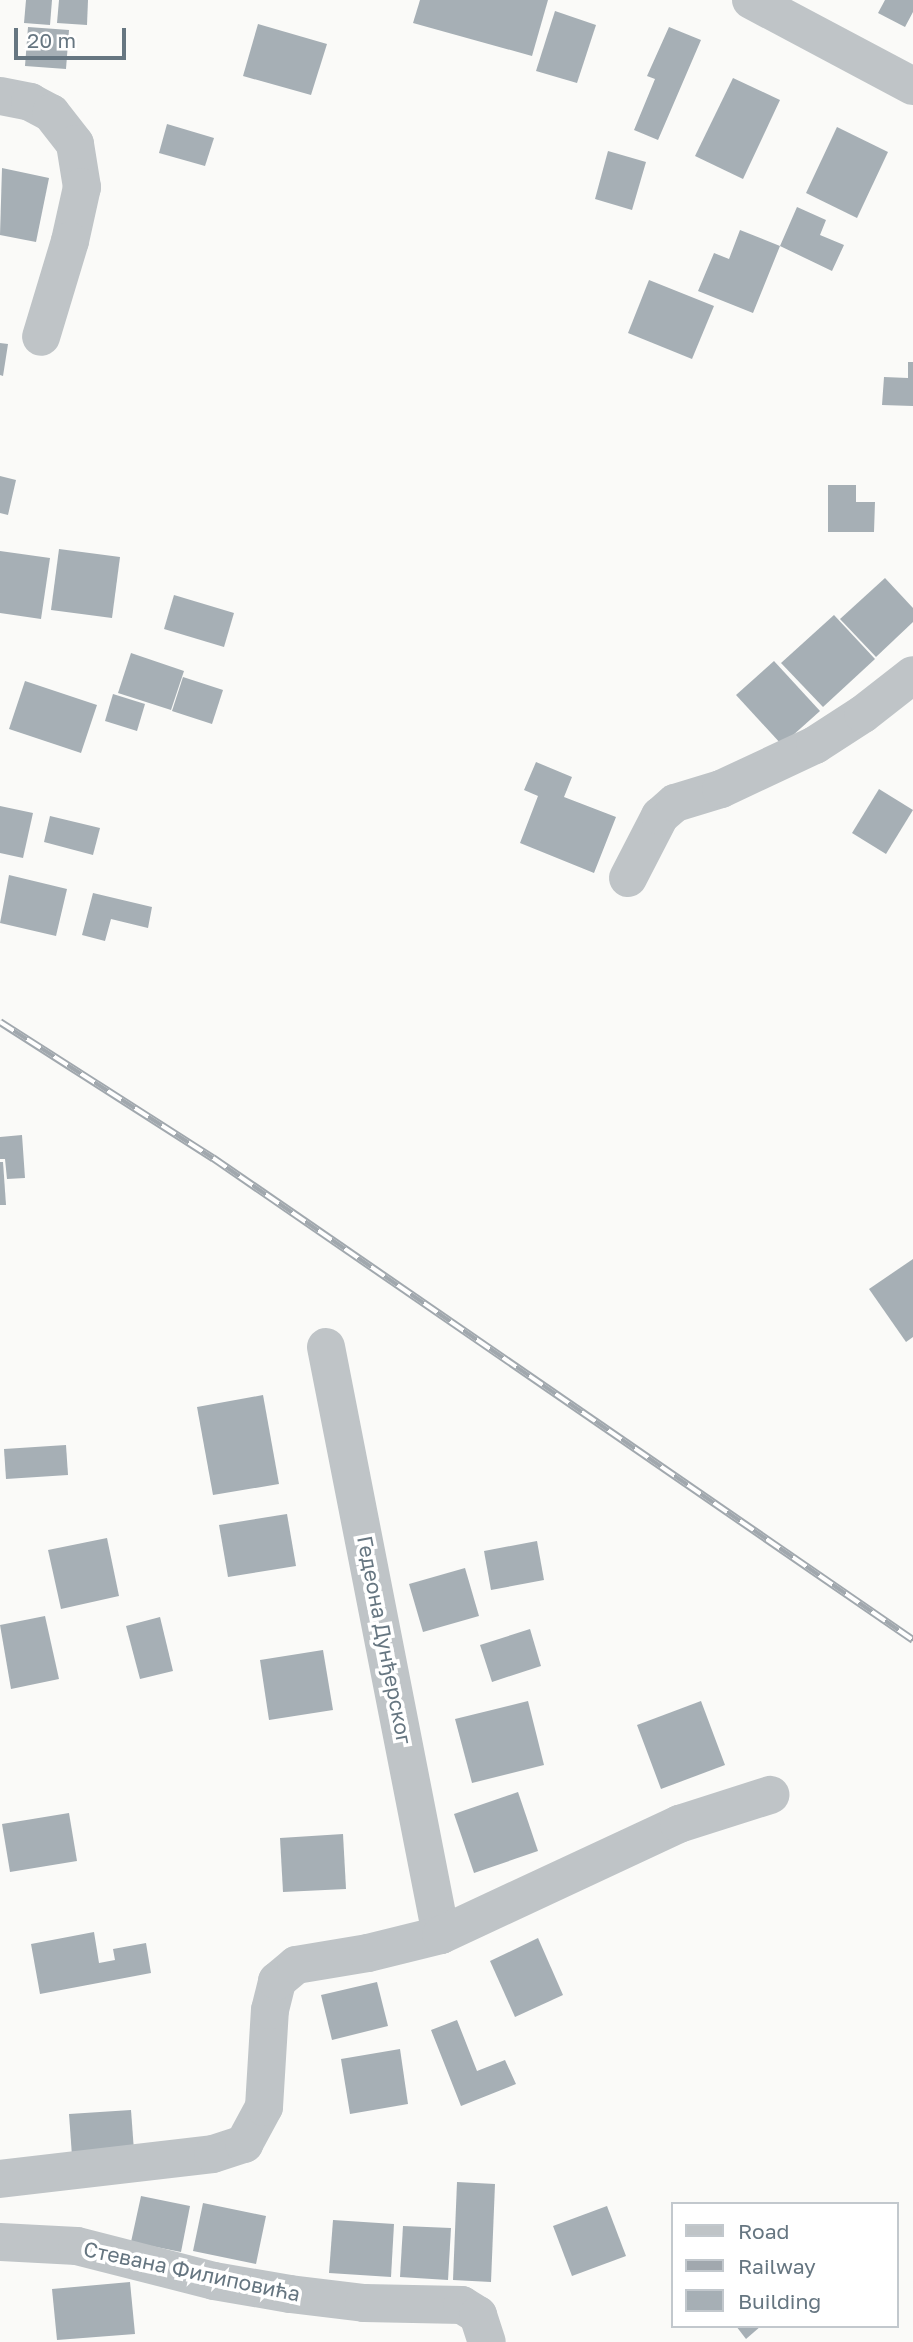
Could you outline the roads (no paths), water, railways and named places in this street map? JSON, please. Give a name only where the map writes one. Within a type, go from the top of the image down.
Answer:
[{"type":"street","points":[[751,0],[913,86]]},
{"type":"street","points":[[0,96],[30,102],[51,113],[75,144],[82,187],[70,241],[41,337]]},
{"type":"street","points":[[628,878],[660,816],[675,803],[721,789],[815,745],[863,715],[913,675]]},
{"type":"street","name":"Гедеона Дунђерског","points":[[326,1347],[441,1935]]},
{"type":"street","points":[[0,2179],[212,2154],[244,2144],[264,2107],[270,2010],[277,1981],[296,1965],[368,1954],[441,1935],[679,1824],[770,1795]]},
{"type":"street","name":"Стевана Филиповића","points":[[0,2242],[77,2246],[214,2281],[290,2294],[364,2303],[462,2305],[478,2315],[487,2342]]},
{"type":"railway","points":[[0,1022],[213,1158],[913,1640]]}]
